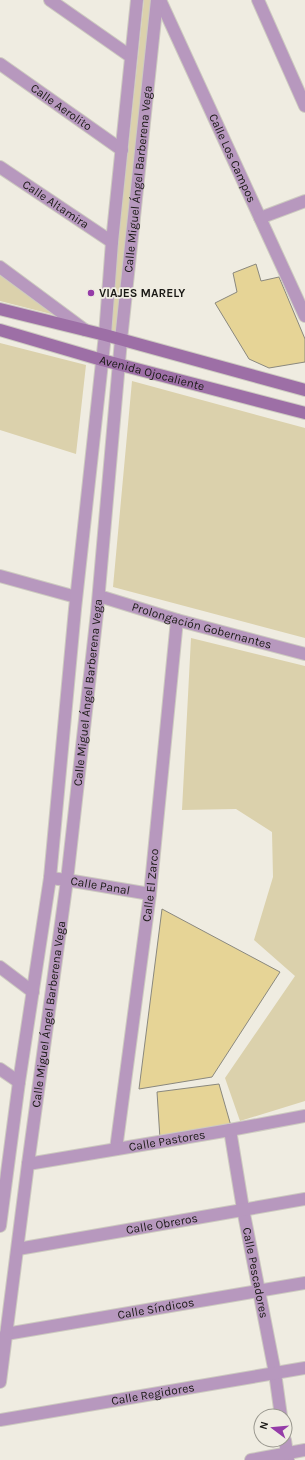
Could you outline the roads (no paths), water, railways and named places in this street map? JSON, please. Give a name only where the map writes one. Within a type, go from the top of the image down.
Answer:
[{"type":"main road","name":"Avenida Ojocaliente","points":[[0,309],[86,330],[305,390]]},
{"type":"main road","name":"Avenida Ojocaliente","points":[[0,330],[102,360],[305,413]]},
{"type":"street","points":[[50,0],[130,56]]},
{"type":"street","name":"Calle Miguel Ángel Barberena Vega","points":[[0,1226],[4,1167],[19,1082],[50,878],[76,597],[102,360],[130,56],[137,0]]},
{"type":"street","name":"Calle Miguel Ángel Barberena Vega","points":[[0,1382],[67,880],[99,596],[121,340],[158,0]]},
{"type":"street","name":"Calle Los Campos","points":[[158,0],[305,316]]},
{"type":"street","points":[[258,0],[302,87],[305,106]]},
{"type":"street","name":"Calle Aerolito","points":[[0,64],[122,150]]},
{"type":"street","name":"Calle Altamira","points":[[0,167],[112,242]]},
{"type":"street","points":[[260,218],[305,201]]},
{"type":"street","points":[[0,267],[86,330]]},
{"type":"street","points":[[0,576],[76,597]]},
{"type":"street","name":"Prolongación Gobernantes","points":[[99,596],[177,620],[305,654]]},
{"type":"street","name":"Calle El Zarco","points":[[116,1149],[150,894],[177,620]]},
{"type":"street","name":"Calle Panal","points":[[50,878],[150,894]]},
{"type":"street","points":[[0,967],[33,992]]},
{"type":"street","points":[[0,1068],[19,1082]]},
{"type":"street","name":"Calle Pastores","points":[[28,1164],[305,1116]]},
{"type":"street","name":"Calle Pescadores","points":[[230,1130],[243,1210],[275,1373],[280,1408]]},
{"type":"street","name":"Calle Obreros","points":[[18,1249],[305,1198]]},
{"type":"street","name":"Calle Síndicos","points":[[6,1334],[305,1283]]},
{"type":"street","name":"Calle Regidores","points":[[0,1420],[305,1368]]},
{"type":"street","points":[[251,1460],[287,1457],[305,1450]]},
{"type":"place","name":"VIAJES MARELY","points":[[91,293]]}]
